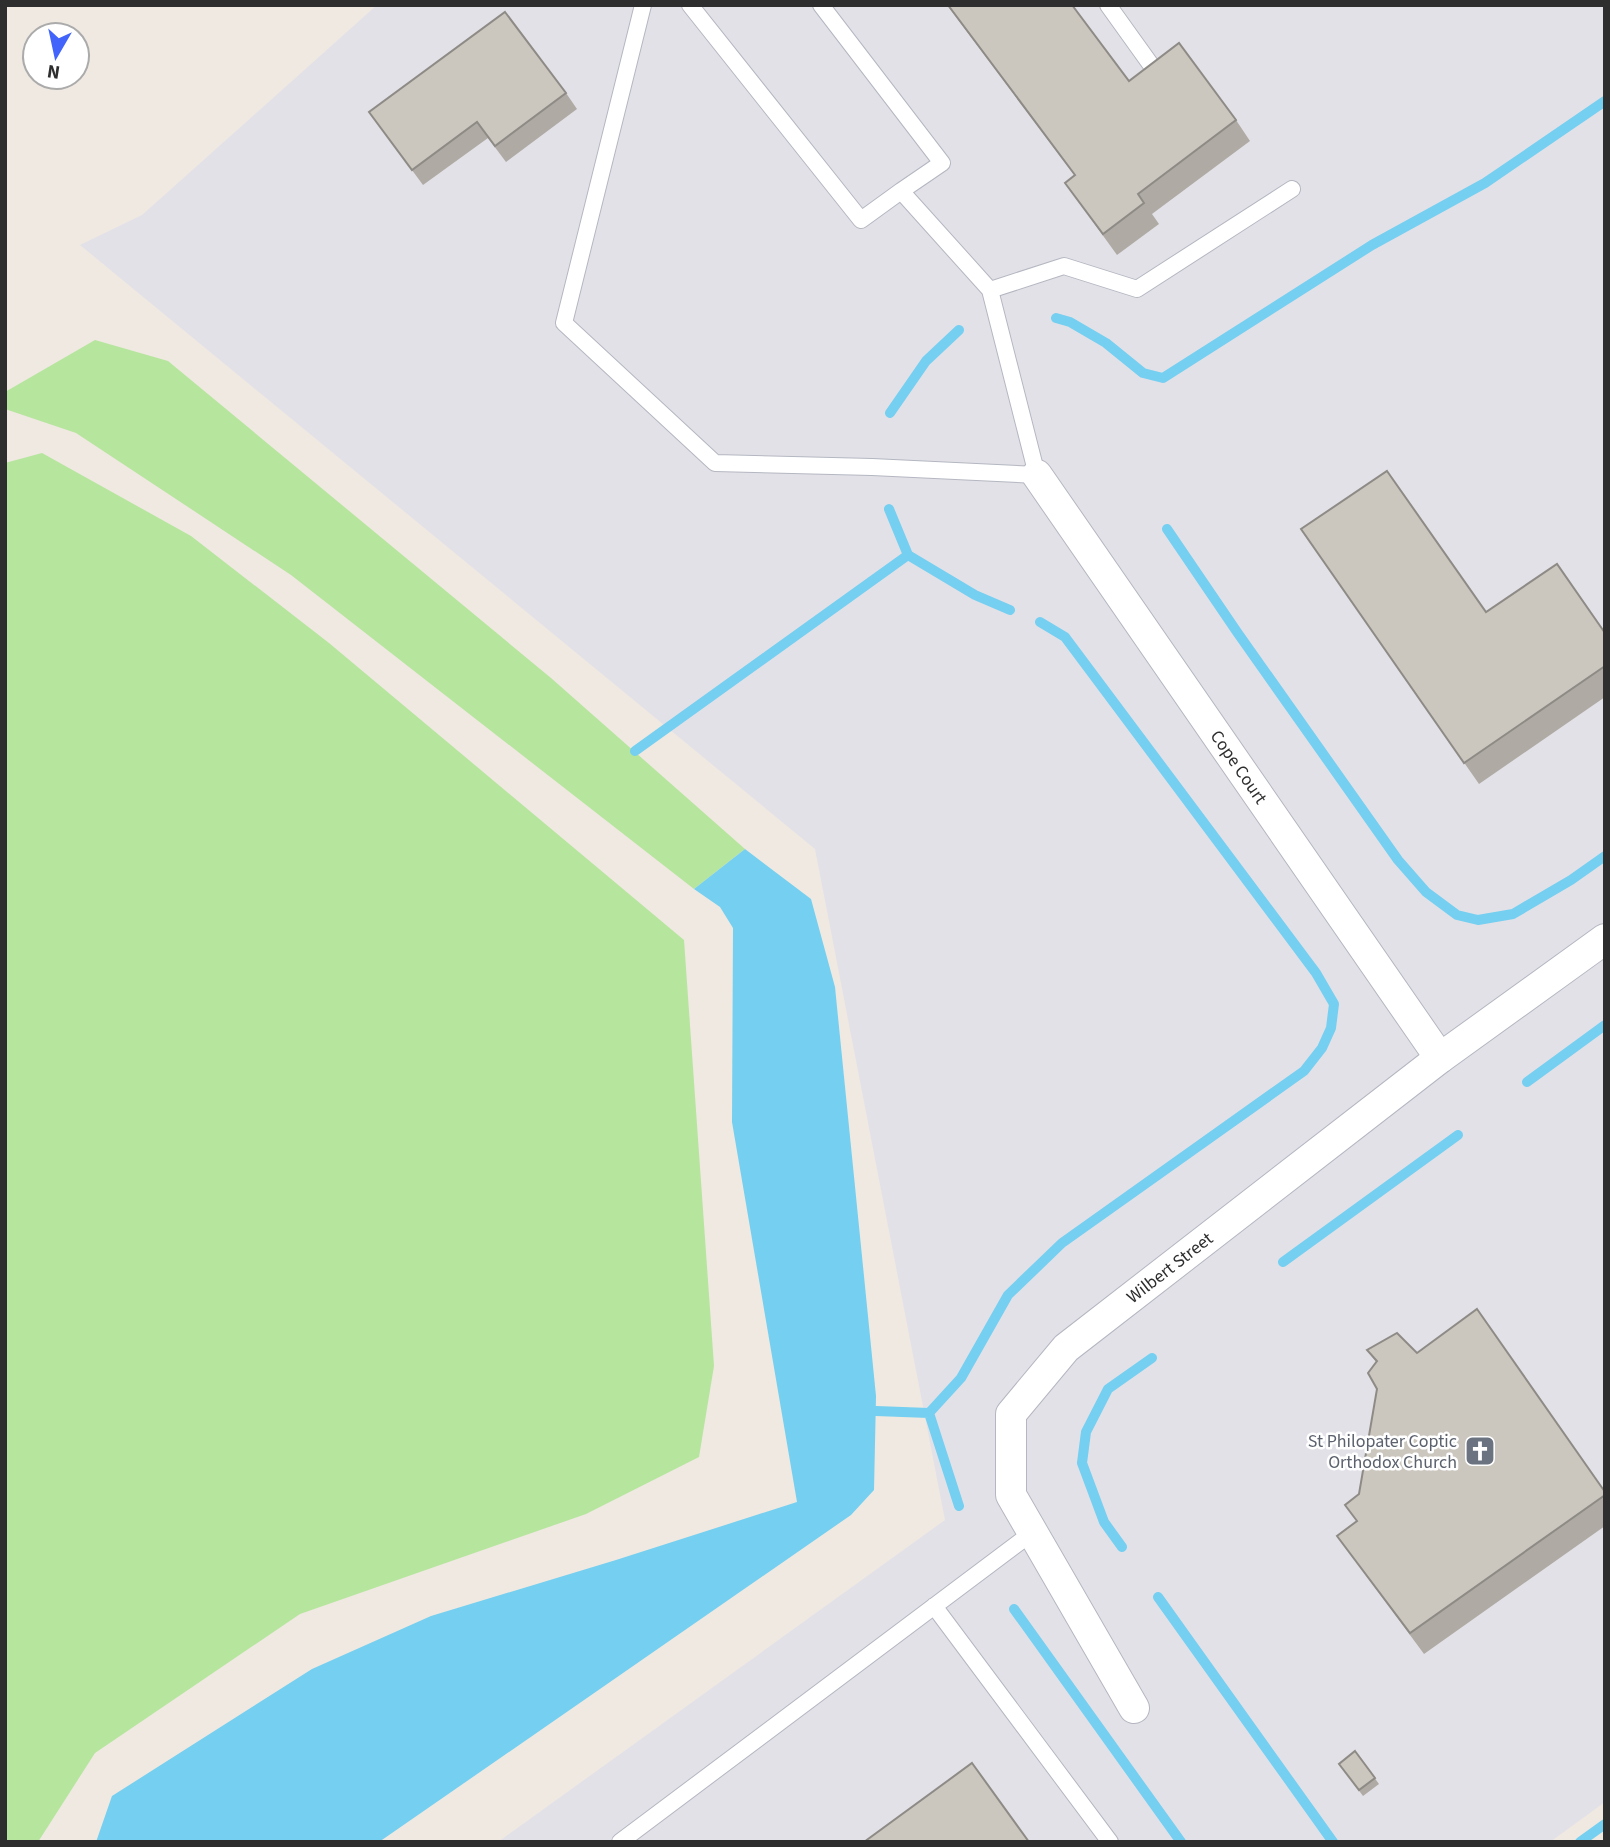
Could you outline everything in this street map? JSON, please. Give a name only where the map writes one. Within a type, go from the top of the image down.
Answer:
[{"type":"street","name":"Cope Court","points":[[1037,475],[1440,1058]]},
{"type":"street","name":"Wilbert Street","points":[[1134,1708],[1011,1495],[1011,1414],[1066,1348],[1440,1058],[1605,939]]},
{"type":"lane","points":[[643,5],[564,323],[715,463],[1037,475],[990,290],[901,191]]},
{"type":"lane","points":[[690,5],[861,220],[942,163],[821,5]]},
{"type":"lane","points":[[1108,5],[1151,65]]},
{"type":"lane","points":[[990,290],[1064,266],[1137,289],[1292,189]]},
{"type":"lane","points":[[620,1842],[1033,1532]]},
{"type":"lane","points":[[934,1606],[1110,1842]]},
{"type":"shaded area","points":[[377,5],[1605,5],[1605,1802],[1550,1842],[498,1842],[945,1520],[815,849],[80,245],[142,215]]},
{"type":"green space","points":[[95,340],[168,361],[551,678],[745,849],[694,889],[291,575],[76,433],[5,409],[5,392]]},
{"type":"green space","points":[[42,453],[191,536],[329,643],[684,940],[714,1366],[699,1457],[586,1514],[300,1614],[95,1753],[38,1842],[5,1842],[5,463]]},
{"type":"water","points":[[745,849],[811,899],[835,987],[876,1396],[874,1490],[851,1515],[379,1842],[96,1842],[112,1796],[312,1669],[431,1616],[797,1502],[732,1122],[733,928],[720,907],[694,889]]},
{"type":"building","points":[[948,5],[1072,5],[1129,81],[1179,43],[1236,120],[1138,194],[1144,203],[1103,234],[1065,183],[1075,175]]},
{"type":"building","points":[[505,12],[566,93],[495,146],[477,122],[412,170],[369,112]]},
{"type":"building","points":[[1387,471],[1486,612],[1557,564],[1605,633],[1605,666],[1464,763],[1301,529]]},
{"type":"building","name":"St Philopater Coptic Orthodox Church","points":[[1477,1309],[1605,1495],[1410,1633],[1337,1536],[1357,1521],[1345,1505],[1359,1494],[1377,1389],[1368,1373],[1377,1361],[1367,1350],[1397,1333],[1417,1353]]},
{"type":"building","points":[[1355,1751],[1375,1778],[1359,1790],[1339,1764]]},
{"type":"building","points":[[972,1763],[1029,1842],[864,1842]]},
{"type":"waterway","points":[[1056,318],[1070,322],[1106,343],[1143,373],[1163,378],[1372,245],[1485,183],[1605,101]]},
{"type":"waterway","points":[[890,413],[926,361],[959,330]]},
{"type":"waterway","points":[[889,509],[908,555],[975,595],[1010,610]]},
{"type":"waterway","points":[[1167,529],[1398,860],[1426,892],[1457,915],[1478,920],[1513,914],[1571,880],[1605,856]]},
{"type":"waterway","points":[[635,751],[908,555]]},
{"type":"waterway","points":[[959,1506],[929,1413],[961,1378],[1008,1295],[1062,1243],[1304,1071],[1322,1048],[1331,1028],[1334,1004],[1316,973],[1065,637],[1040,622]]},
{"type":"waterway","points":[[1527,1082],[1605,1025]]},
{"type":"waterway","points":[[1283,1262],[1458,1135]]},
{"type":"waterway","points":[[1122,1547],[1104,1522],[1082,1463],[1086,1432],[1108,1389],[1152,1358]]},
{"type":"waterway","points":[[876,1411],[929,1413]]},
{"type":"waterway","points":[[1158,1597],[1333,1842]]},
{"type":"waterway","points":[[1014,1609],[1181,1842]]},
{"type":"waterway","points":[[1580,1842],[1605,1824]]},
{"type":"place","name":"St Philopater Coptic Orthodox Church","points":[[1480,1451]]}]
